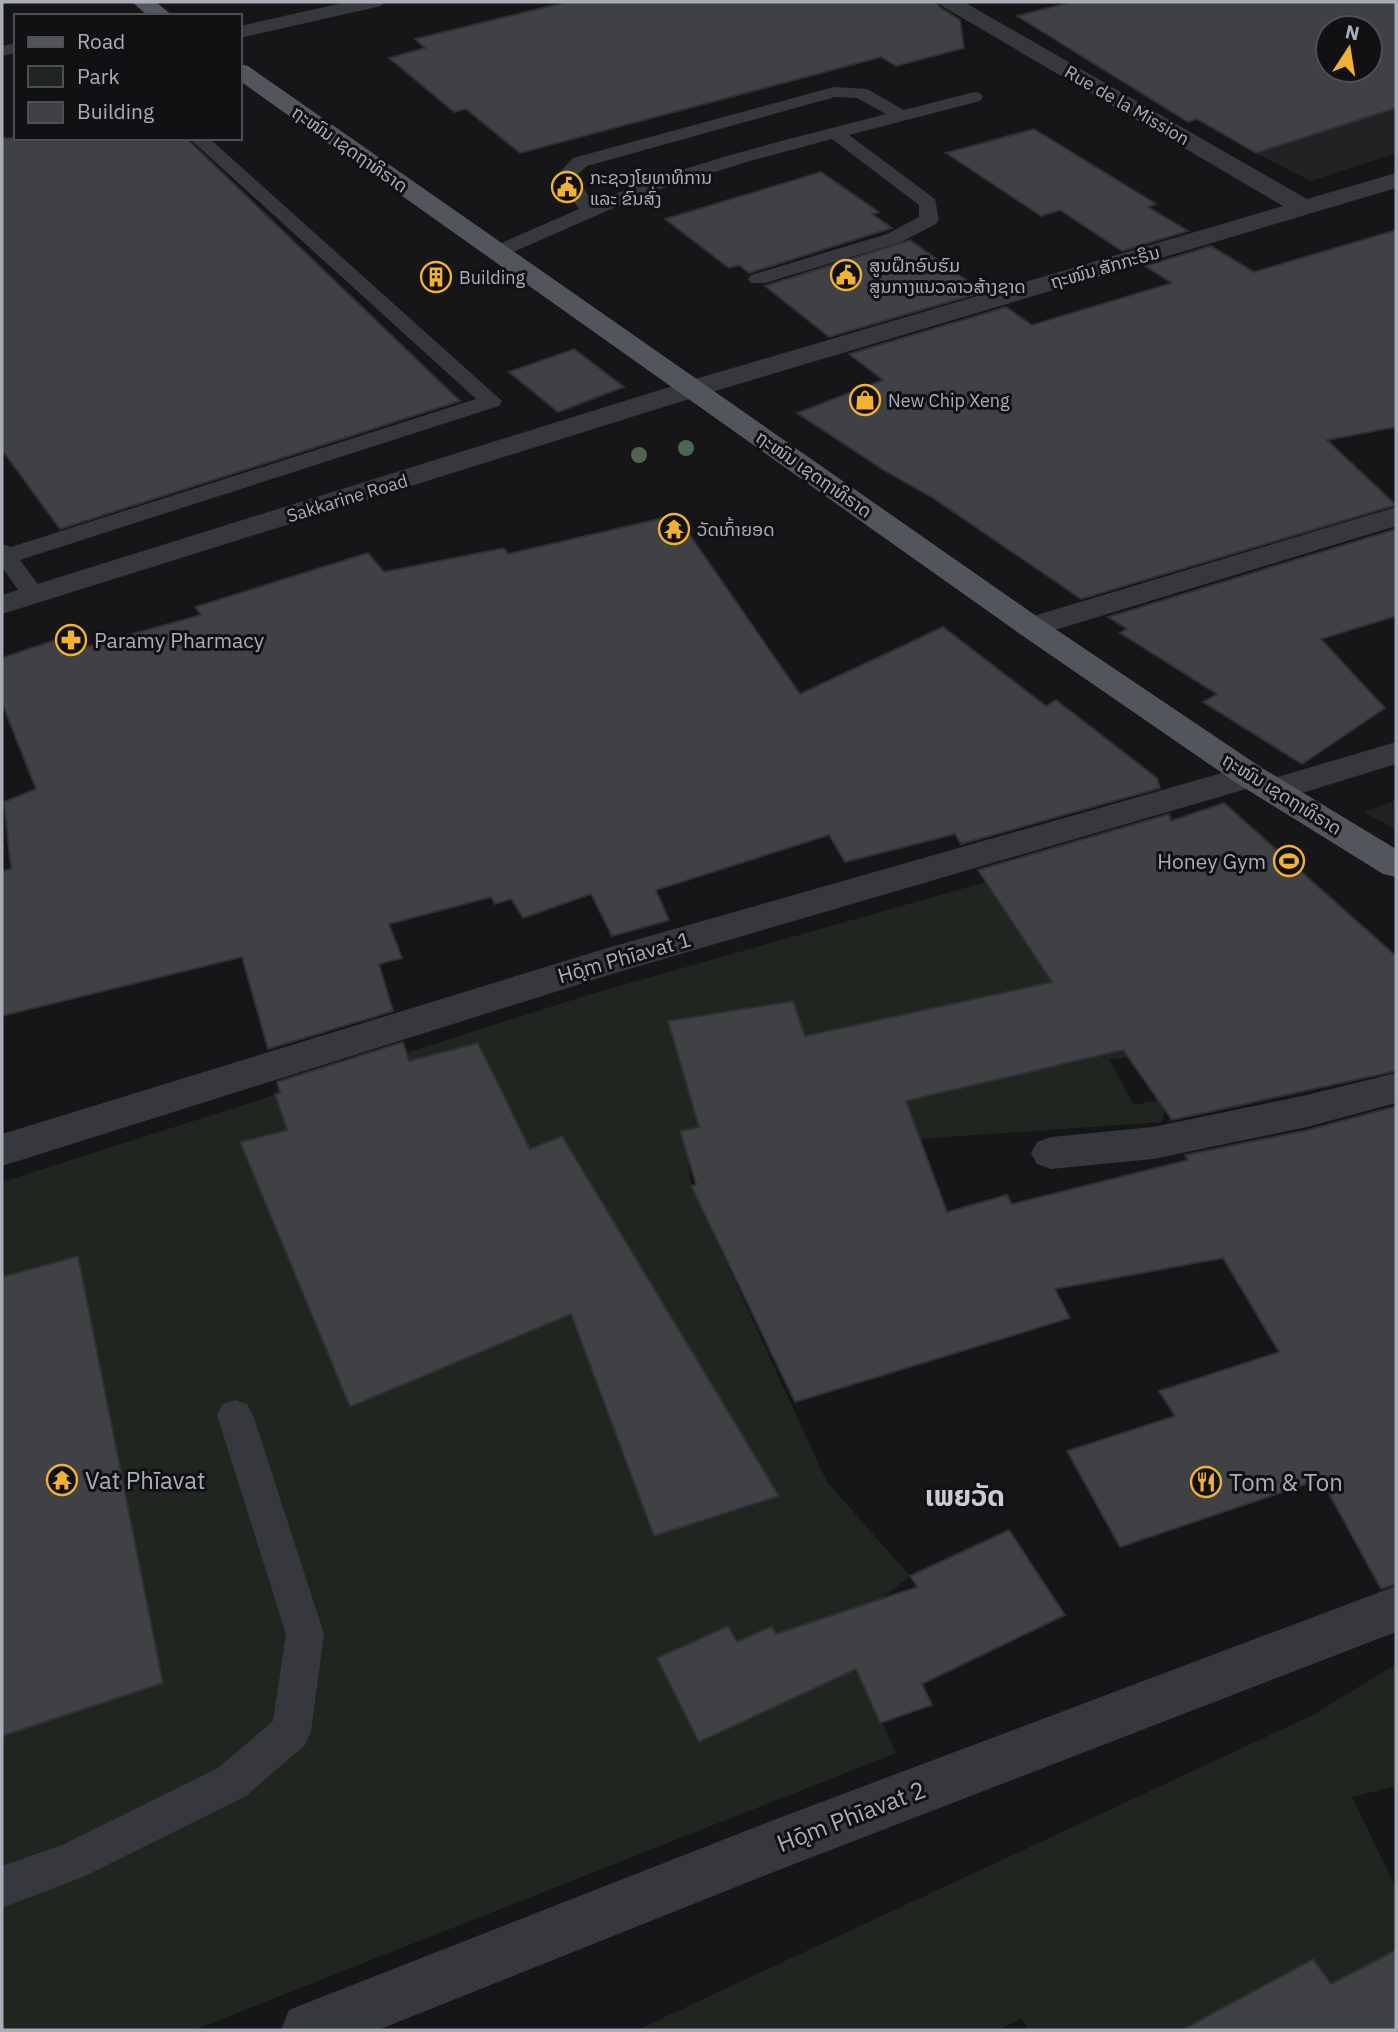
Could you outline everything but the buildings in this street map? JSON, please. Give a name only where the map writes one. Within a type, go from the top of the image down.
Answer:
[{"type":"main road","points":[[143,2],[159,14]]},
{"type":"main road","name":"ຖະໜົນ ເຊດຖາທິຣາດ","points":[[242,72],[1031,627],[1262,783],[1396,865]]},
{"type":"street","points":[[242,32],[374,2]]},
{"type":"street","name":"Rue de la Mission","points":[[949,2],[1305,208]]},
{"type":"street","name":"ຖະໜົນ ສັກກະຣິນ","points":[[692,389],[1396,180]]},
{"type":"street","name":"Sakkarine Road","points":[[2,605],[692,389]]},
{"type":"street","points":[[1031,627],[1396,516]]},
{"type":"street","name":"Hǭm Phīavat 1","points":[[2,1150],[604,963],[1262,783],[1396,753]]},
{"type":"street","points":[[1051,1153],[1153,1143],[1307,1111],[1396,1087]]},
{"type":"street","name":"Hǭm Phīavat 2","points":[[309,2030],[771,1847],[1396,1609]]},
{"type":"lane","points":[[590,211],[565,176],[580,162],[834,92],[861,93],[902,116]]},
{"type":"lane","points":[[497,252],[641,189],[730,161],[974,97]]},
{"type":"lane","points":[[758,279],[894,238],[929,220],[928,203],[836,134]]},
{"type":"lane","points":[[34,595],[3,555],[491,401],[200,140]]},
{"type":"lane","points":[[2,1887],[71,1862],[232,1782],[292,1731],[305,1634],[235,1415]]},
{"type":"shaded area","points":[[1282,2],[1396,2],[1396,153],[1311,181],[1256,153],[1088,55]]},
{"type":"shaded area","points":[[1396,800],[1396,830],[1364,812]]},
{"type":"green space","points":[[986,882],[1079,984],[1128,1057],[1109,1059],[1134,1105],[1158,1100],[1165,1109],[1162,1122],[874,1142],[827,1103],[680,1131],[688,1159],[691,1186],[827,1482],[910,1576],[883,1598],[833,1616],[896,1753],[194,2030],[2,2030],[2,1182],[591,994]]},
{"type":"green space","points":[[1396,1664],[1396,1786],[1352,1797],[1396,1888],[1396,1950],[1331,1984],[1313,1959],[1209,2015],[1217,2030],[1029,2030],[1021,2018],[999,2030],[637,2030],[1313,1715]]},
{"type":"place","name":"ກະຊວງໂຍທາທິການ ແລະ ຂົນສົ່ງ","points":[[567,187]]},
{"type":"place","name":"ສູນຝຶກອົບຮົມ ສູນກາງແນວລາວສ້າງຊາດ","points":[[846,275]]},
{"type":"place","name":"Building","points":[[436,277]]},
{"type":"place","name":"New Chip Xeng","points":[[865,400]]},
{"type":"place","name":"ວັດເກົ້າຍອດ","points":[[674,529]]},
{"type":"place","name":"Paramy Pharmacy","points":[[71,640]]},
{"type":"place","name":"Honey Gym","points":[[1289,861]]},
{"type":"place","name":"Vat Phīavat","points":[[62,1480]]},
{"type":"place","name":"Tom & Ton","points":[[1206,1482]]},
{"type":"district","name":"ເພຍວັດ","points":[[965,1495]]}]
